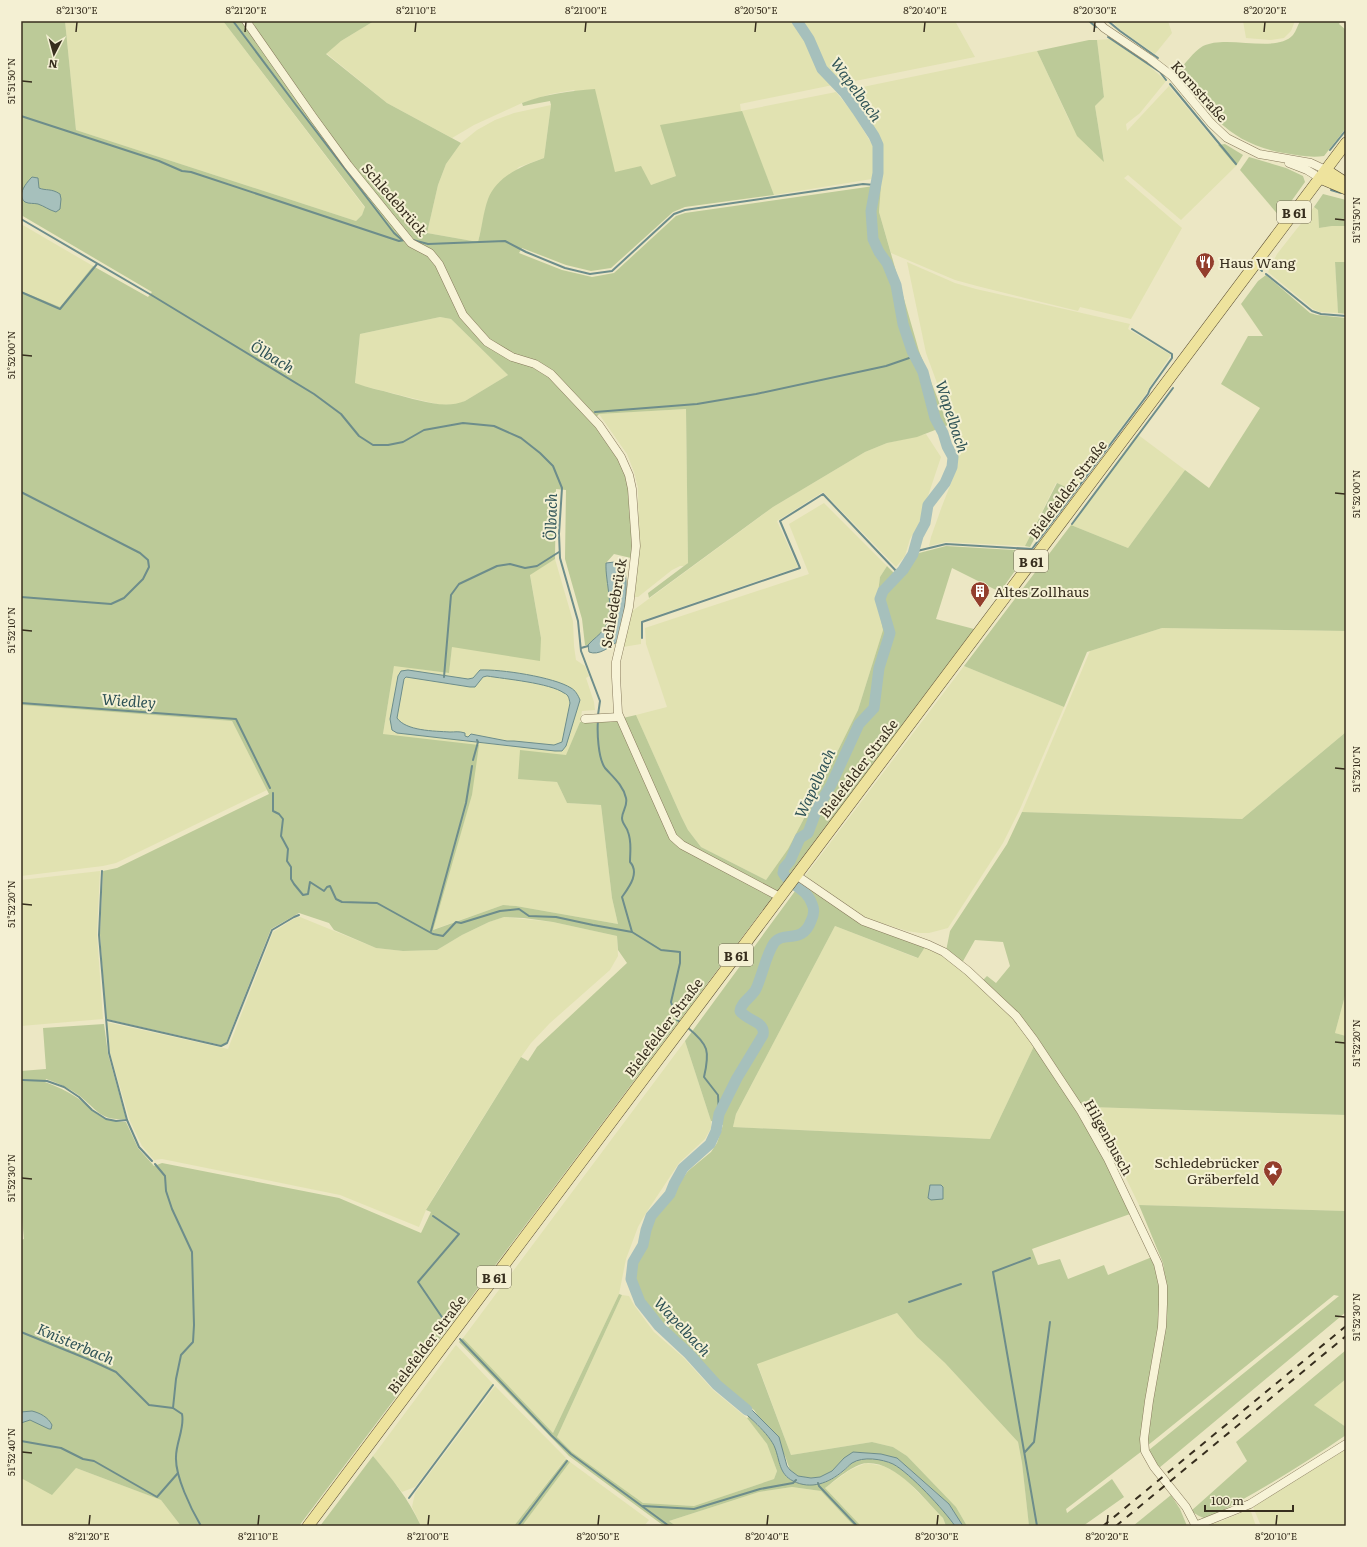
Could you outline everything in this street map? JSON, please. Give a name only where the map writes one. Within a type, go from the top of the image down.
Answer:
[{"type":"main road","name":"Bielefelder Straße","points":[[308,1526],[1346,144]]},
{"type":"main road","points":[[1323,174],[1346,183]]},
{"type":"main road","points":[[1323,174],[1335,186],[1346,189]]},
{"type":"street","name":"Schledebrück","points":[[246,21],[348,165],[411,243],[430,253],[439,264],[463,315],[487,342],[512,357],[535,364],[551,374],[599,425],[621,457],[629,475],[632,489],[636,546],[629,607],[616,662],[619,717],[673,837],[682,845],[783,893]]},
{"type":"street","name":"Kornstraße","points":[[1097,21],[1104,28],[1162,67],[1172,76],[1211,123],[1227,138],[1250,151],[1323,174]]},
{"type":"street","points":[[585,719],[619,717]]},
{"type":"street","name":"Hilgenbusch","points":[[795,876],[863,921],[944,952],[968,971],[1016,1016],[1034,1040],[1081,1111],[1108,1159],[1158,1264],[1163,1286],[1162,1327],[1149,1401],[1144,1445],[1145,1451],[1154,1467],[1186,1507],[1195,1526]]},
{"type":"street","points":[[1195,1526],[1250,1504],[1346,1444]]},
{"type":"green space","points":[[21,21],[65,21],[76,130],[356,221],[362,215],[365,207],[223,21],[374,21],[341,41],[326,54],[387,103],[461,143],[446,164],[438,185],[427,233],[478,242],[488,199],[497,184],[519,168],[544,158],[551,105],[550,101],[523,106],[522,103],[558,93],[595,89],[615,172],[641,166],[651,185],[676,176],[660,125],[742,111],[774,195],[685,207],[673,212],[611,268],[591,271],[566,265],[522,248],[519,253],[562,270],[592,277],[614,273],[676,216],[685,213],[881,185],[879,212],[919,351],[948,425],[917,437],[887,443],[865,452],[773,507],[649,598],[648,593],[688,563],[686,409],[599,414],[592,422],[619,459],[626,476],[629,489],[632,546],[631,558],[614,554],[606,563],[610,605],[607,622],[604,629],[588,645],[585,645],[582,619],[565,559],[566,490],[556,489],[555,559],[530,575],[541,638],[540,661],[452,647],[449,673],[394,666],[383,734],[479,745],[472,795],[433,930],[503,905],[618,924],[612,898],[601,805],[567,803],[557,782],[518,779],[520,750],[566,755],[580,722],[614,720],[636,715],[681,816],[688,830],[701,847],[766,880],[788,849],[858,710],[883,630],[877,600],[880,577],[887,566],[900,579],[919,553],[946,546],[1029,551],[1000,592],[952,568],[936,619],[974,629],[299,1526],[181,1526],[161,1500],[76,1468],[52,1495],[21,1478],[21,1240],[24,1239],[21,1207],[21,1071],[46,1069],[43,1028],[104,1024],[108,1054],[126,1119],[111,1118],[100,1114],[80,1096],[72,1091],[46,1079],[45,1082],[73,1095],[104,1118],[117,1122],[126,1122],[138,1148],[154,1166],[162,1163],[339,1198],[421,1233],[431,1212],[426,1210],[521,1057],[528,1061],[537,1047],[627,963],[618,950],[617,936],[553,922],[504,917],[489,922],[462,935],[437,950],[403,951],[376,948],[334,930],[329,923],[299,913],[271,929],[226,1043],[221,1045],[106,1019],[100,934],[103,871],[117,868],[269,794],[232,721],[21,705],[21,291],[60,307],[93,266],[148,297],[152,292],[21,215]],"holes":[[[440,317],[451,319],[508,375],[465,401],[448,404],[420,401],[355,383],[360,334]]]},
{"type":"green space","points":[[65,21],[223,21],[365,208],[362,215],[356,221],[76,130]]},
{"type":"green space","points":[[374,21],[793,21],[806,40],[819,71],[833,85],[740,104],[741,111],[676,176],[651,185],[615,173],[574,90],[551,94],[522,103],[474,125],[452,138],[387,103],[326,53],[341,41]]},
{"type":"green space","points":[[801,21],[955,21],[975,57],[840,84],[827,71],[812,37]]},
{"type":"green space","points":[[1111,21],[1168,21],[1172,33],[1155,54],[1123,32]]},
{"type":"green space","points":[[1243,21],[1295,21],[1291,31],[1284,38],[1271,40],[1246,38]]},
{"type":"green space","points":[[1300,21],[1341,21],[1339,24],[1346,30],[1346,128],[1324,156],[1319,157],[1284,153],[1265,148],[1248,142],[1234,134],[1211,114],[1177,73],[1192,55],[1203,46],[1225,42],[1263,44],[1275,43],[1285,40],[1293,35]]},
{"type":"green space","points":[[1110,39],[1147,64],[1166,81],[1140,113],[1126,124],[1127,131],[1169,86],[1236,166],[1181,220],[1128,175],[1124,178],[1182,228],[1131,319],[1080,307],[1078,311],[955,280],[891,253],[879,212],[883,155],[881,145],[861,108],[848,90],[1037,51],[1070,122],[1104,161],[1095,106],[1104,97],[1097,40]]},
{"type":"green space","points":[[1089,40],[1097,40],[1104,97],[1095,106],[1104,162],[1077,136],[1037,51]]},
{"type":"green space","points":[[836,92],[853,113],[873,146],[874,172],[872,179],[774,195],[741,111]]},
{"type":"green space","points":[[551,105],[544,158],[519,167],[488,199],[478,242],[427,233],[438,185],[446,164],[461,143],[477,130],[495,120],[514,113]]},
{"type":"green space","points":[[1225,144],[1243,155],[1236,166],[1218,145]]},
{"type":"green space","points":[[1249,157],[1286,168],[1303,176],[1305,182],[1280,217],[1240,170]]},
{"type":"green space","points":[[1323,194],[1346,200],[1346,226],[1319,228],[1318,210],[1314,207]]},
{"type":"green space","points":[[1314,207],[1318,210],[1319,228],[1346,226],[1346,262],[1335,262],[1338,313],[1320,312],[1313,309],[1268,272],[1277,254]]},
{"type":"green space","points":[[21,224],[93,266],[60,307],[21,291]]},
{"type":"green space","points":[[907,262],[955,283],[976,289],[1130,324],[1128,329],[1171,355],[1146,394],[1074,491],[1056,483],[1025,546],[946,542],[929,546],[942,506],[957,468],[959,443],[926,353]]},
{"type":"green space","points":[[1335,262],[1346,262],[1346,314],[1338,313]]},
{"type":"green space","points":[[1266,275],[1310,313],[1346,318],[1346,631],[1162,628],[1087,652],[1064,707],[964,666],[1071,525],[1128,548],[1185,470],[1209,488],[1260,408],[1221,384],[1248,336],[1263,336],[1241,304],[1258,281]]},
{"type":"green space","points":[[440,317],[451,319],[508,375],[465,401],[458,404],[441,405],[355,384],[360,334]]},
{"type":"green space","points":[[686,409],[688,563],[672,570],[638,597],[633,597],[639,547],[638,488],[627,454],[599,414]]},
{"type":"green space","points":[[926,434],[941,457],[918,526],[910,539],[905,556],[896,567],[823,492],[777,521],[798,567],[641,621],[641,644],[623,647],[631,612],[773,507],[865,452],[887,443]]},
{"type":"green space","points":[[1137,434],[1185,470],[1128,548],[1071,525]]},
{"type":"green space","points":[[1057,483],[1074,491],[1068,499],[1057,495],[1030,547],[1025,546]]},
{"type":"green space","points":[[824,503],[887,566],[880,577],[877,600],[883,630],[858,710],[788,849],[766,880],[701,847],[688,830],[681,816],[636,715],[667,707],[646,644],[645,628],[809,574],[789,524]]},
{"type":"green space","points":[[555,559],[573,621],[576,660],[585,666],[589,676],[586,678],[594,702],[595,710],[582,711],[580,722],[566,756],[518,778],[557,782],[567,803],[601,805],[612,898],[618,924],[503,905],[432,930],[472,795],[383,734],[394,665],[449,673],[452,647],[541,638],[530,574]]},
{"type":"green space","points":[[1162,628],[1346,631],[1346,732],[1242,819],[1022,812],[1090,651]]},
{"type":"green space","points":[[964,666],[1064,707],[1020,809],[1003,843],[948,928],[929,933],[907,931],[865,918],[805,876]]},
{"type":"green space","points":[[21,705],[232,721],[267,790],[116,863],[103,866],[21,876]]},
{"type":"green space","points":[[1346,732],[1346,992],[1335,1033],[1346,1036],[1346,1115],[1089,1107],[1085,1110],[1037,1037],[982,981],[987,976],[996,983],[1010,966],[1003,942],[975,940],[962,963],[946,951],[950,931],[1007,844],[1022,812],[1242,819]]},
{"type":"green space","points":[[100,871],[97,934],[103,1019],[21,1026],[21,880]]},
{"type":"green space","points":[[801,883],[862,923],[925,947],[918,958],[835,926],[736,1114],[733,1127],[990,1139],[1035,1044],[1111,1171],[1130,1214],[1032,1249],[1038,1265],[1060,1259],[1068,1279],[1104,1265],[1108,1275],[1152,1257],[1161,1286],[1161,1304],[1142,1451],[1066,1509],[1067,1513],[1112,1479],[1124,1497],[1083,1526],[1029,1526],[1022,1463],[1018,1442],[945,1363],[917,1337],[897,1313],[757,1364],[791,1455],[872,1442],[893,1447],[907,1456],[956,1507],[967,1526],[963,1526],[949,1504],[897,1458],[881,1454],[854,1452],[844,1458],[832,1471],[820,1477],[811,1478],[798,1476],[790,1470],[785,1456],[754,1410],[720,1382],[691,1350],[663,1324],[644,1300],[635,1280],[637,1262],[646,1247],[649,1230],[655,1218],[675,1195],[678,1185],[688,1171],[711,1152],[717,1143],[723,1125],[711,1121],[685,1041]]},
{"type":"green space","points":[[300,917],[376,948],[403,951],[437,950],[462,935],[489,922],[504,917],[553,922],[617,936],[618,956],[610,970],[550,1023],[531,1043],[439,1188],[426,1210],[419,1227],[340,1195],[162,1159],[154,1160],[142,1146],[130,1121],[110,1053],[106,1022],[228,1049],[273,932],[295,918]]},
{"type":"green space","points":[[835,926],[917,958],[925,947],[943,955],[966,972],[1014,1017],[1035,1044],[990,1139],[733,1127],[736,1114]]},
{"type":"green space","points":[[1346,992],[1346,1036],[1335,1033]]},
{"type":"green space","points":[[685,1041],[711,1121],[711,1128],[705,1139],[679,1163],[638,1227],[626,1259],[619,1294],[553,1433],[463,1338]]},
{"type":"green space","points":[[1089,1107],[1346,1115],[1346,1211],[1139,1205],[1101,1127]]},
{"type":"green space","points":[[1139,1205],[1346,1211],[1346,1312],[1159,1468],[1149,1450],[1339,1296],[1334,1295],[1147,1446],[1166,1286],[1163,1263]]},
{"type":"green space","points":[[619,1294],[622,1295],[557,1437],[572,1452],[643,1503],[694,1506],[774,1479],[777,1471],[767,1444],[747,1418],[749,1417],[772,1441],[775,1446],[782,1470],[789,1479],[809,1485],[823,1483],[842,1473],[853,1462],[868,1459],[885,1461],[900,1468],[917,1483],[955,1526],[946,1526],[943,1518],[919,1492],[899,1475],[889,1468],[878,1464],[867,1463],[850,1469],[825,1488],[861,1526],[854,1526],[821,1491],[792,1487],[759,1492],[669,1521],[676,1526],[664,1526],[569,1456],[459,1342],[463,1338],[553,1433]]},
{"type":"green space","points":[[622,1295],[629,1296],[654,1332],[684,1358],[713,1390],[747,1418],[767,1444],[777,1471],[774,1479],[694,1506],[643,1503],[572,1452],[557,1437]]},
{"type":"green space","points":[[897,1313],[917,1337],[945,1363],[1018,1442],[1022,1463],[1029,1526],[967,1526],[956,1507],[907,1456],[893,1447],[872,1442],[791,1455],[757,1363]]},
{"type":"green space","points":[[456,1345],[493,1384],[415,1487],[402,1492],[373,1456]]},
{"type":"green space","points":[[1346,1350],[1346,1379],[1314,1405],[1346,1427],[1346,1435],[1278,1479],[1206,1519],[1191,1511],[1247,1461],[1236,1442]]},
{"type":"green space","points":[[1346,1379],[1346,1427],[1314,1405]]},
{"type":"green space","points":[[495,1386],[566,1458],[514,1526],[421,1526],[412,1507],[415,1493]]},
{"type":"green space","points":[[1346,1449],[1346,1526],[1261,1526],[1253,1507]]},
{"type":"green space","points":[[373,1456],[405,1498],[421,1526],[320,1526]]},
{"type":"green space","points":[[566,1459],[570,1462],[522,1526],[514,1526]]},
{"type":"green space","points":[[570,1462],[649,1520],[644,1526],[522,1526]]},
{"type":"green space","points":[[866,1463],[883,1466],[900,1474],[943,1518],[946,1526],[861,1526],[825,1488],[850,1470]]},
{"type":"green space","points":[[76,1468],[161,1500],[181,1526],[21,1526],[21,1478]]},
{"type":"green space","points":[[792,1487],[821,1491],[854,1526],[676,1526],[669,1521],[759,1492]]},
{"type":"green space","points":[[1171,1495],[1180,1509],[1187,1526],[1133,1526]]},
{"type":"green space","points":[[1250,1509],[1256,1526],[1205,1526],[1222,1521]]},
{"type":"water","points":[[32,177],[38,178],[39,188],[54,191],[60,194],[60,209],[56,212],[38,204],[25,202],[22,192],[25,185]]},
{"type":"water","points":[[623,561],[626,591],[622,623],[617,642],[600,652],[589,652],[588,645],[604,629],[609,614],[610,605],[606,563]]},
{"type":"water","points":[[408,670],[468,679],[473,678],[480,670],[527,674],[563,684],[574,690],[580,700],[566,746],[562,751],[397,733],[392,730],[390,719],[398,676],[401,671]],"holes":[[[487,676],[549,687],[567,695],[570,703],[562,742],[554,745],[507,741],[471,734],[468,737],[465,736],[465,733],[461,732],[421,730],[407,726],[397,718],[404,679],[406,677],[475,687],[483,677]]]},
{"type":"water","points":[[930,1185],[941,1185],[943,1187],[943,1199],[931,1200],[928,1198]]},
{"type":"water","points":[[740,1398],[779,1437],[787,1466],[798,1476],[811,1478],[820,1477],[832,1471],[844,1458],[853,1452],[881,1454],[897,1458],[949,1504],[963,1526],[955,1526],[917,1483],[893,1464],[884,1461],[867,1459],[856,1461],[832,1479],[820,1484],[806,1485],[793,1481],[782,1471],[772,1442],[757,1424],[734,1404]]},
{"type":"water","points":[[32,1411],[41,1414],[46,1418],[52,1425],[51,1429],[30,1420],[21,1423],[21,1412]]},
{"type":"waterway","points":[[233,21],[394,233],[402,240]]},
{"type":"waterway","name":"Wapelbach","points":[[747,1410],[717,1385],[689,1354],[659,1326],[640,1302],[631,1279],[633,1262],[643,1245],[651,1216],[670,1194],[683,1168],[710,1144],[716,1131],[719,1114],[737,1078],[763,1035],[762,1027],[740,1011],[744,1002],[756,989],[771,948],[778,939],[803,933],[812,919],[814,908],[809,898],[786,877],[783,873],[784,868],[790,861],[800,838],[808,833],[817,809],[831,785],[859,724],[874,708],[879,668],[890,633],[880,599],[883,591],[903,570],[913,554],[918,536],[925,523],[928,505],[945,483],[952,467],[953,457],[935,418],[923,372],[912,351],[903,324],[896,285],[887,263],[879,252],[873,239],[871,211],[878,173],[878,145],[874,136],[845,93],[822,69],[809,39],[797,21]]},
{"type":"waterway","points":[[1089,21],[1096,27]]},
{"type":"waterway","points":[[1108,21],[1158,58]]},
{"type":"waterway","points":[[1108,37],[1160,72],[1166,80]]},
{"type":"waterway","points":[[1170,84],[1236,164]]},
{"type":"waterway","points":[[21,116],[159,161],[182,171],[191,172],[399,241],[405,240]]},
{"type":"waterway","points":[[1330,150],[1346,130]]},
{"type":"waterway","points":[[413,240],[428,244],[505,241],[526,252],[565,268],[590,274],[612,271],[674,214],[685,210],[863,184],[875,185]]},
{"type":"waterway","points":[[1331,190],[1341,193]]},
{"type":"waterway","name":"Ölbach","points":[[21,219],[153,296],[314,394],[341,414],[359,436],[373,445],[388,445],[403,442],[424,430],[463,423],[494,426],[521,438],[540,453],[553,466],[562,488],[559,534],[560,558],[578,621],[581,651],[600,701],[598,715]]},
{"type":"waterway","points":[[21,292],[60,309],[97,264]]},
{"type":"waterway","points":[[1259,268],[1262,271]]},
{"type":"waterway","points":[[1266,274],[1312,311],[1321,314],[1346,316]]},
{"type":"waterway","points":[[913,554],[917,551],[946,544],[1032,549],[1148,394],[1172,358],[1172,354],[1132,329]]},
{"type":"waterway","points":[[595,412],[697,404],[756,394],[886,366],[915,356]]},
{"type":"waterway","points":[[1072,524],[1173,388]]},
{"type":"waterway","points":[[21,492],[140,553],[148,560],[149,567],[143,579],[124,598],[111,604],[21,597]]},
{"type":"waterway","points":[[642,638],[642,622],[800,568],[780,521],[823,494],[899,574]]},
{"type":"waterway","points":[[444,677],[451,595],[459,584],[497,566],[510,564],[525,568],[537,566],[559,552]]},
{"type":"waterway","name":"Ölbach","points":[[581,648],[588,646]]},
{"type":"waterway","name":"Wiedley","points":[[21,703],[236,719],[270,788]]},
{"type":"waterway","name":"Ölbach","points":[[598,720],[598,745],[603,764],[625,793],[626,806],[622,815],[622,820],[630,839],[630,862],[633,866],[634,875],[628,889],[622,897],[632,932],[661,950],[680,952],[680,963],[671,1002],[677,1020],[682,1023]]},
{"type":"waterway","points":[[473,760],[478,742],[477,740]]},
{"type":"waterway","points":[[431,931],[466,803],[472,766]]},
{"type":"waterway","points":[[273,793],[273,811],[279,814],[283,819],[281,836],[288,849],[287,861],[291,867],[291,879],[303,895],[308,894],[310,882],[324,891],[330,886],[336,899],[342,902],[377,903],[433,934],[443,936],[456,922],[461,923],[500,911],[519,909],[529,916],[556,917],[632,932]]},
{"type":"waterway","points":[[102,871],[99,935],[109,1053],[127,1120],[139,1147],[152,1161]]},
{"type":"waterway","points":[[107,1020],[221,1046],[227,1043],[272,930],[299,915]]},
{"type":"waterway","name":"Ölbach","points":[[687,1027],[700,1039],[706,1049],[707,1061],[704,1077],[718,1095],[719,1114]]},
{"type":"waterway","points":[[23,1080],[47,1081],[64,1087],[79,1097],[92,1110],[106,1119],[116,1121],[127,1120]]},
{"type":"waterway","points":[[155,1164],[165,1176],[166,1191],[172,1209],[192,1252],[193,1342],[181,1355],[176,1379],[173,1408]]},
{"type":"waterway","points":[[433,1216],[459,1234],[418,1282],[448,1326]]},
{"type":"waterway","points":[[1030,1258],[993,1272],[1037,1526]]},
{"type":"waterway","points":[[909,1302],[961,1284]]},
{"type":"waterway","points":[[1025,1452],[1034,1442],[1050,1322]]},
{"type":"waterway","name":"Knisterbach","points":[[21,1332],[116,1372],[149,1405],[173,1408],[182,1414],[183,1419],[176,1451],[176,1465],[184,1492],[201,1526]]},
{"type":"waterway","points":[[460,1339],[571,1454],[669,1526]]},
{"type":"waterway","points":[[409,1498],[493,1385]]},
{"type":"waterway","points":[[21,1441],[61,1448],[83,1459],[94,1461],[157,1497],[178,1473]]},
{"type":"waterway","points":[[518,1526],[567,1461]]},
{"type":"waterway","points":[[643,1506],[694,1509],[760,1489],[793,1483],[796,1480]]},
{"type":"waterway","points":[[818,1483],[819,1486],[857,1526]]},
{"type":"railway","points":[[1103,1526],[1346,1326]]},
{"type":"railway","points":[[1116,1526],[1346,1336]]},
{"type":"place","name":"Haus Wang","points":[[1205,279]]},
{"type":"place","name":"Altes Zollhaus","points":[[980,608]]},
{"type":"place","name":"Schledebrücker Gräberfeld","points":[[1273,1187]]}]
